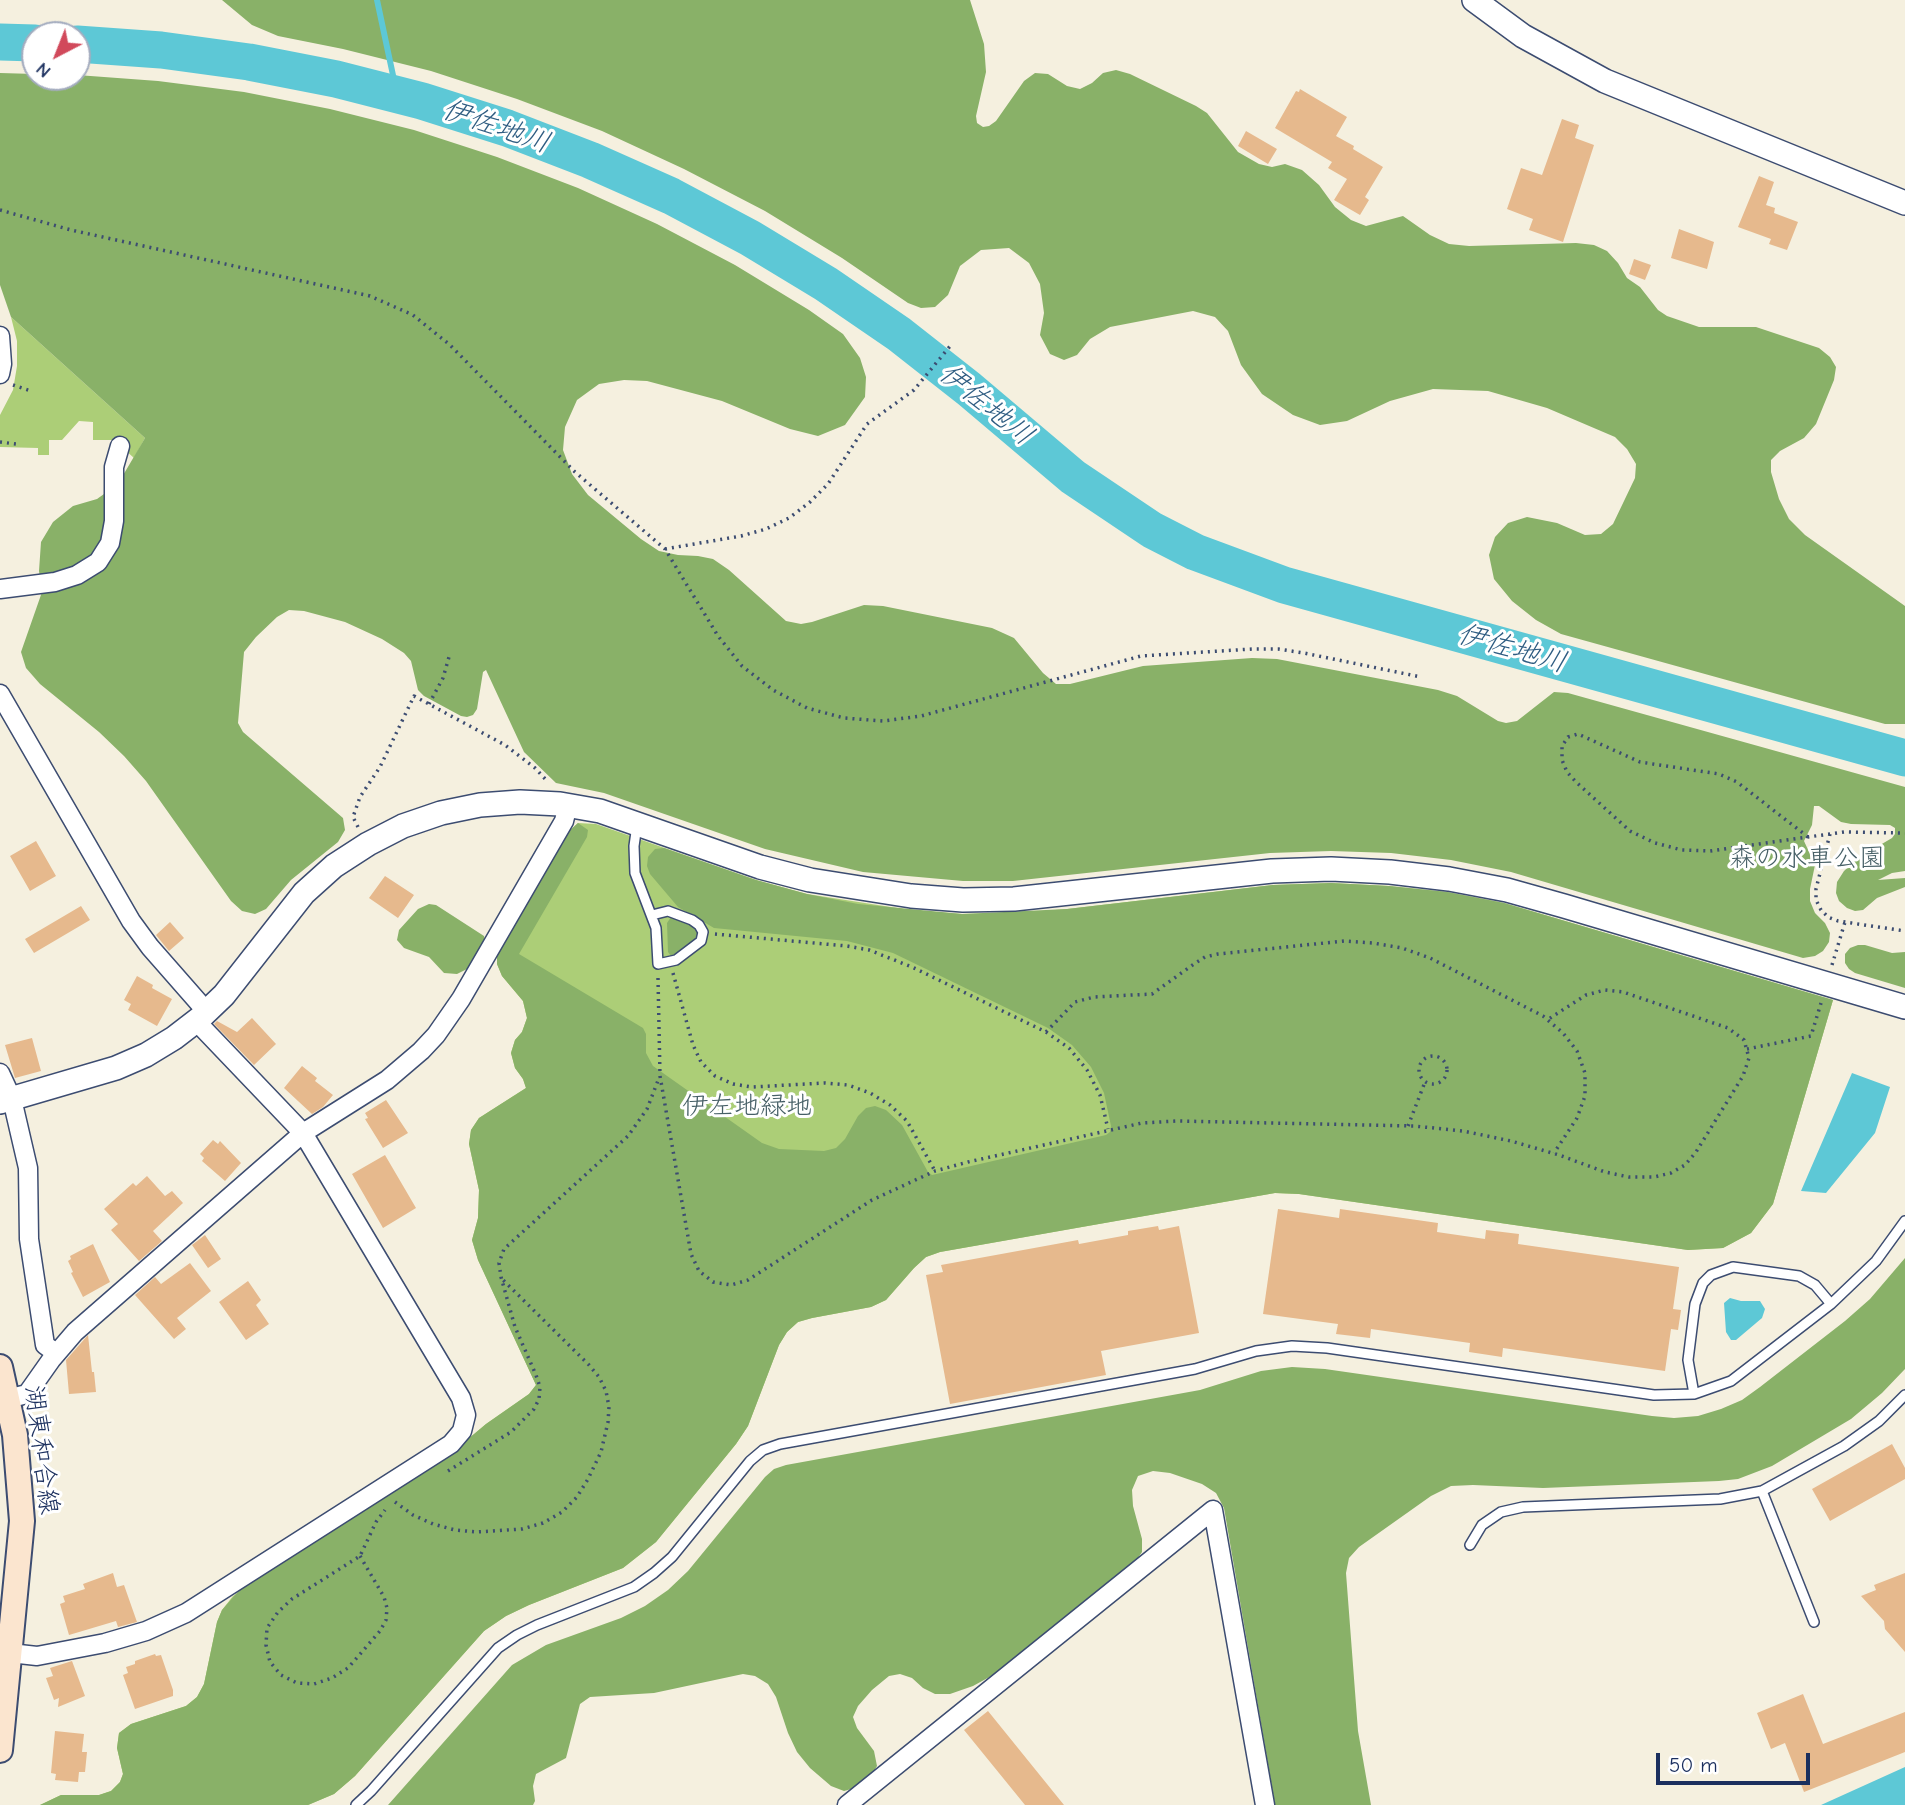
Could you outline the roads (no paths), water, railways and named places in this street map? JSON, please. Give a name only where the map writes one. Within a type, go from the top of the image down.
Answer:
[{"type":"main road","name":"湖東和合線","points":[[0,1367],[8,1399],[7,1433],[19,1464],[22,1521],[0,1750]]},
{"type":"street","points":[[1474,0],[1523,36],[1605,81],[1905,203]]},
{"type":"street","points":[[0,336],[5,379]]},
{"type":"street","points":[[0,589],[55,582],[77,575],[98,562],[110,543],[114,521],[114,467],[120,446]]},
{"type":"street","points":[[0,694],[131,920],[201,1016],[303,1133],[461,1398],[466,1415],[462,1432],[450,1444],[176,1618],[146,1631],[105,1643],[37,1656],[10,1653]]},
{"type":"street","points":[[6,1100],[116,1068],[146,1055],[201,1016],[238,978],[278,923],[304,893],[334,866],[368,844],[403,826],[441,813],[480,805],[520,802],[559,804],[600,811],[735,859],[810,880],[860,890],[950,899],[1014,899],[1065,895],[1272,871],[1366,871],[1448,878],[1564,905],[1905,1007]]},
{"type":"street","points":[[8,1399],[27,1394],[56,1353],[82,1326],[303,1133],[387,1080],[436,1035],[461,999],[559,831],[564,821],[559,804]]},
{"type":"street","points":[[0,1073],[28,1168],[29,1240],[45,1345],[56,1353]]},
{"type":"street","points":[[847,1805],[1213,1510],[1265,1805]]},
{"type":"lane","points":[[638,823],[634,846],[635,873],[656,928],[658,964],[671,963],[701,941],[703,933],[699,925],[667,911],[652,915]]},
{"type":"lane","points":[[356,1805],[498,1648],[537,1625],[623,1592],[654,1573],[672,1557],[750,1461],[763,1450],[780,1444],[1195,1369],[1256,1350],[1292,1346],[1327,1348],[1654,1395],[1694,1394],[1731,1381],[1831,1304],[1876,1261],[1905,1221]]},
{"type":"lane","points":[[1694,1394],[1688,1360],[1695,1304],[1703,1283],[1711,1275],[1732,1267],[1799,1276],[1815,1285],[1831,1304]]},
{"type":"lane","points":[[1470,1545],[1482,1525],[1500,1512],[1523,1507],[1720,1499],[1762,1491],[1853,1440],[1879,1421],[1905,1395]]},
{"type":"lane","points":[[1762,1491],[1814,1622]]},
{"type":"water","points":[[1852,1073],[1890,1087],[1875,1133],[1826,1193],[1801,1191]]},
{"type":"water","points":[[1730,1298],[1760,1301],[1765,1309],[1762,1318],[1736,1340],[1731,1340],[1726,1332],[1724,1303]]},
{"type":"water","points":[[1905,1767],[1905,1805],[1821,1805]]},
{"type":"waterway","points":[[377,0],[397,94]]},
{"type":"waterway","name":"伊佐地川","points":[[0,42],[21,43]]},
{"type":"waterway","name":"伊佐地川","points":[[91,45],[161,50],[249,62],[336,79],[422,101],[507,128],[590,160],[671,196],[750,238],[826,284],[899,334],[1073,477],[1152,530],[1195,552],[1284,585],[1905,758]]},
{"type":"park label","name":"森の水車公園","points":[[1807,859]]},
{"type":"park label","name":"伊左地緑地","points":[[747,1107]]}]
